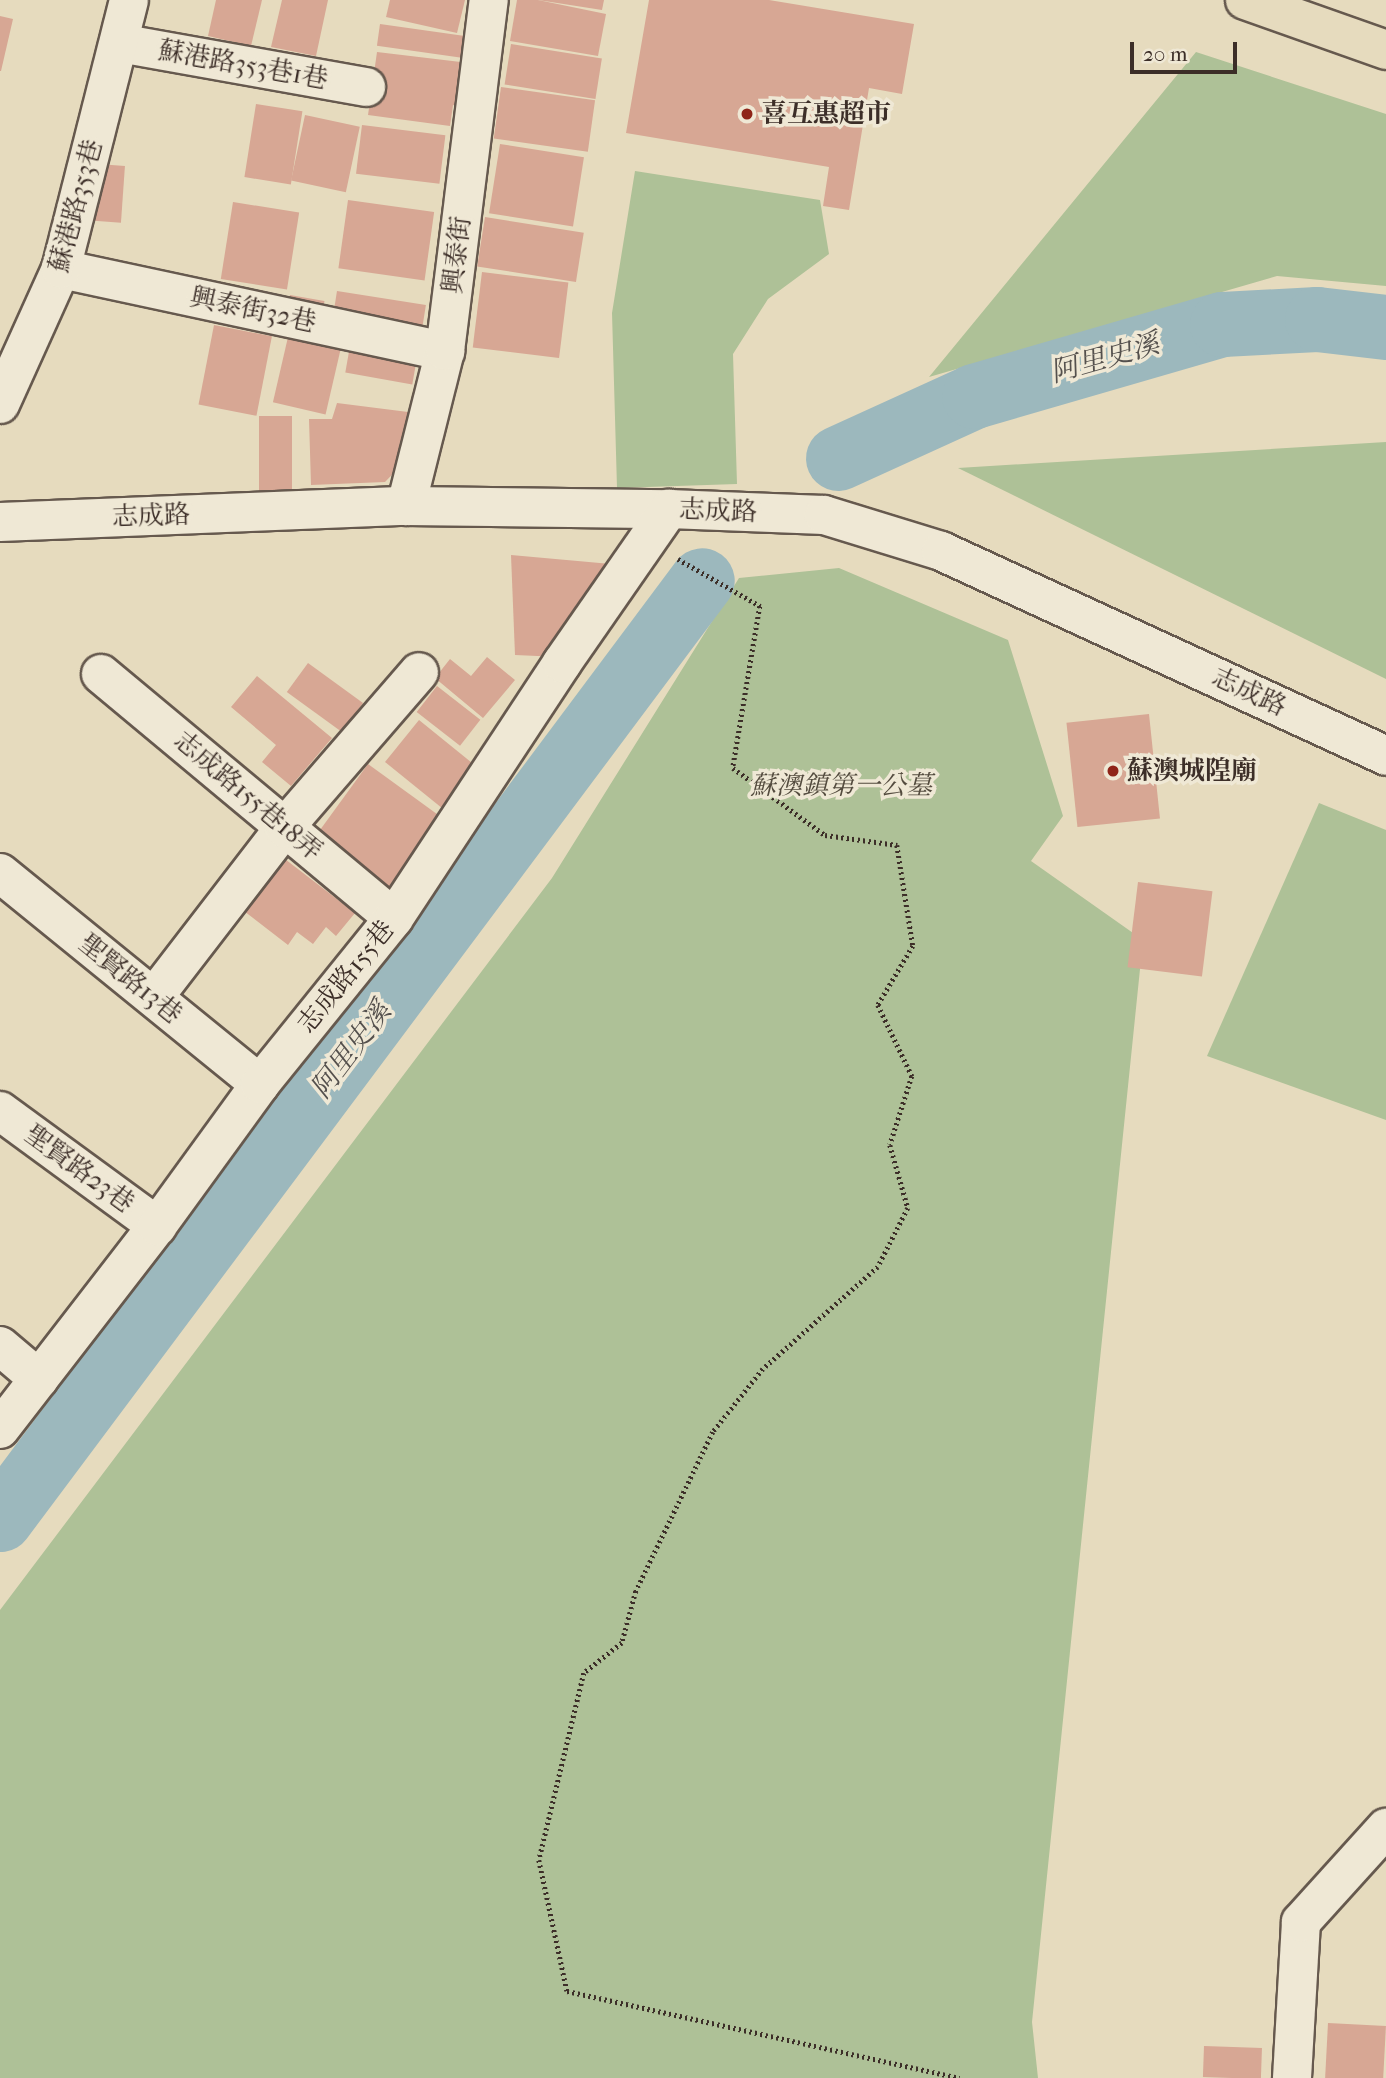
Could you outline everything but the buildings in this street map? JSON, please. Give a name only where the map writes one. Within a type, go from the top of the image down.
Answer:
[{"type":"main road","points":[[1245,0],[1386,50]]},
{"type":"street","name":"蘇港路353巷","points":[[0,404],[61,269],[129,0]]},
{"type":"street","name":"興泰街","points":[[406,506],[445,351],[489,0]]},
{"type":"street","name":"蘇港路353巷1巷","points":[[119,43],[366,87]]},
{"type":"street","name":"興泰街32巷","points":[[61,269],[445,351]]},
{"type":"street","name":"志成路","points":[[0,522],[406,506],[669,509],[824,515],[941,551],[1386,756]]},
{"type":"street","name":"志成路155巷","points":[[0,1429],[157,1226],[260,1084],[394,918],[562,663],[669,509]]},
{"type":"street","points":[[153,998],[284,828],[419,672]]},
{"type":"street","name":"志成路155巷18弄","points":[[102,674],[394,918]]},
{"type":"street","name":"聖賢路13巷","points":[[0,873],[260,1084]]},
{"type":"street","name":"聖賢路23巷","points":[[0,1111],[157,1226]]},
{"type":"street","points":[[0,1346],[38,1379]]},
{"type":"street","points":[[1292,2078],[1301,1922],[1386,1829]]},
{"type":"path","points":[[647,541],[760,606],[733,768],[825,835],[897,845],[913,946],[878,1005],[912,1076],[890,1145],[908,1208],[878,1267],[763,1370],[713,1432],[636,1591],[622,1643],[584,1673],[539,1860],[567,1991],[959,2078]]},
{"type":"green space","points":[[1196,52],[1386,114],[1386,286],[1277,276],[929,377]]},
{"type":"green space","points":[[635,171],[820,200],[829,254],[768,299],[733,354],[737,484],[617,488],[612,313]]},
{"type":"green space","points":[[1386,442],[1386,679],[958,468]]},
{"type":"green space","name":"蘇澳鎮第一公墓","points":[[839,568],[1008,640],[1063,816],[1031,861],[1143,940],[1032,2022],[1038,2078],[0,2078],[0,1610],[552,878],[739,578]]},
{"type":"green space","points":[[1319,803],[1386,830],[1386,1120],[1207,1056]]},
{"type":"waterway","name":"阿里史溪","points":[[838,458],[974,396],[1222,324],[1317,319],[1386,327]]},
{"type":"waterway","name":"阿里史溪","points":[[0,1519],[702,580]]},
{"type":"place","name":"喜互惠超市","points":[[747,114]]},
{"type":"place","name":"蘇澳城隍廟","points":[[1113,771]]}]
